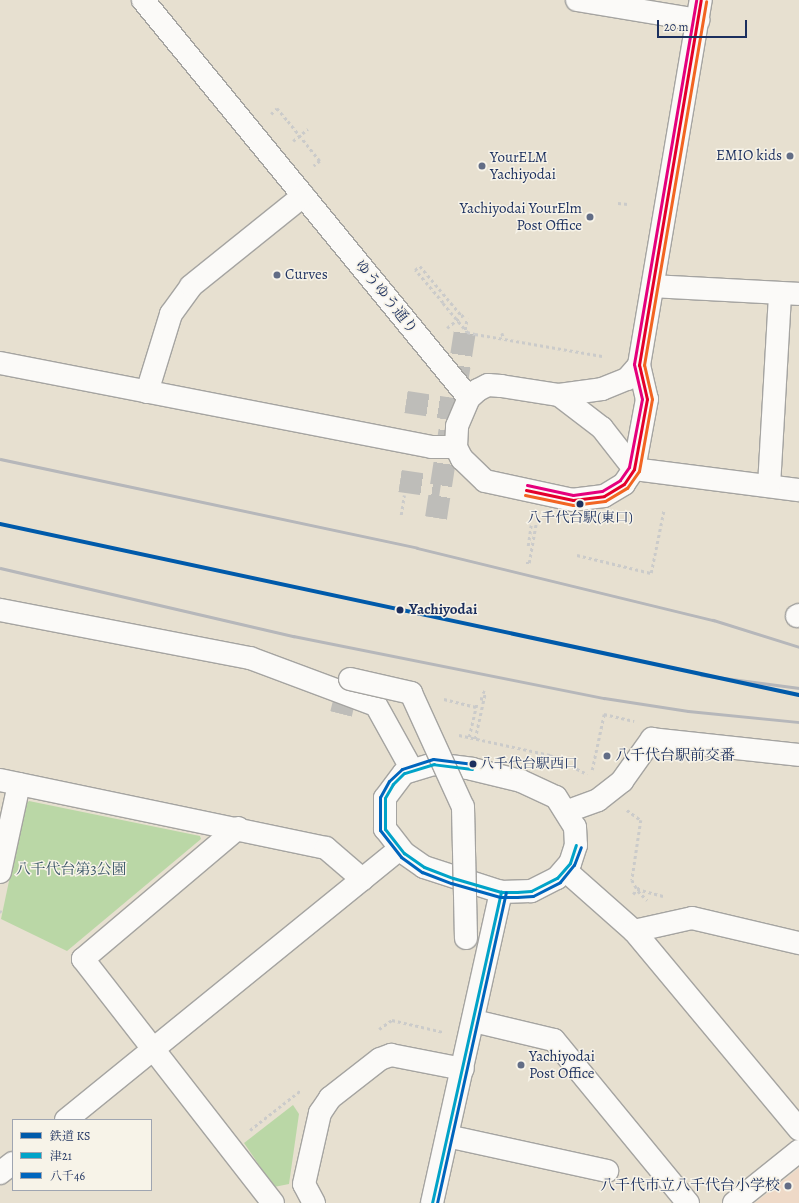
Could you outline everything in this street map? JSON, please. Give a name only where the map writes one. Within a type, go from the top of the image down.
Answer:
[{"type":"street","name":"ゆうゆう通り","points":[[143,0],[469,398]]},
{"type":"street","points":[[577,0],[700,10],[639,365],[634,373],[617,385],[559,395],[488,385],[469,398],[457,426],[456,447],[472,472],[485,481],[573,500],[604,496],[624,484],[634,468],[647,399],[639,365]]},
{"type":"street","points":[[147,392],[171,314],[192,286],[303,196]]},
{"type":"street","points":[[653,286],[790,293],[769,486]]},
{"type":"street","points":[[0,363],[147,392],[227,416],[326,435],[432,447],[456,447]]},
{"type":"street","points":[[559,395],[602,428],[634,468],[799,490]]},
{"type":"street","points":[[0,610],[250,658],[376,705],[412,770]]},
{"type":"street","points":[[350,679],[411,693],[463,807],[466,938]]},
{"type":"street","points":[[568,811],[598,800],[622,781],[652,739],[799,755]]},
{"type":"street","points":[[434,764],[452,765],[521,781],[556,797],[568,811],[575,827],[576,845],[565,870],[531,891],[501,892],[424,867],[399,849],[385,829],[384,805],[393,784],[412,770],[434,764]]},
{"type":"street","points":[[0,872],[10,782],[238,828],[326,848],[362,879]]},
{"type":"street","points":[[238,828],[83,959],[154,1048],[273,1203]]},
{"type":"street","points":[[67,1119],[399,849]]},
{"type":"street","points":[[565,870],[634,931],[799,1129]]},
{"type":"street","points":[[432,1203],[474,1021],[501,892]]},
{"type":"street","points":[[634,931],[692,918],[799,943]]},
{"type":"street","points":[[474,1021],[554,1040],[688,1203]]},
{"type":"street","points":[[314,1203],[304,1184],[320,1113],[330,1098],[380,1059],[391,1055],[463,1069]]},
{"type":"street","points":[[447,1136],[607,1171]]},
{"type":"street","points":[[734,1203],[799,1150]]},
{"type":"street","points":[[0,1173],[12,1164]]},
{"type":"path","points":[[271,114],[277,108],[300,135],[320,161],[314,166]]},
{"type":"path","points":[[293,141],[308,129]]},
{"type":"path","points":[[618,203],[628,204]]},
{"type":"path","points":[[447,328],[463,315],[457,310],[420,266],[415,270],[465,330],[505,339],[602,356]]},
{"type":"path","points":[[465,330],[467,318]]},
{"type":"path","points":[[502,333],[505,339]]},
{"type":"path","points":[[401,515],[404,495]]},
{"type":"path","points":[[577,555],[650,573],[664,509]]},
{"type":"path","points":[[528,546],[532,524]]},
{"type":"path","points":[[526,563],[536,525]]},
{"type":"path","points":[[475,739],[486,693],[481,692]]},
{"type":"path","points":[[440,698],[476,707]]},
{"type":"path","points":[[480,698],[484,699]]},
{"type":"path","points":[[468,737],[477,702]]},
{"type":"path","points":[[592,770],[604,714],[637,722],[634,727]]},
{"type":"path","points":[[455,734],[550,755],[594,776]]},
{"type":"path","points":[[622,807],[641,820],[632,880],[637,890],[668,897]]},
{"type":"shaded area","name":"八千代市立八千代台小学校","points":[[799,1168],[799,1203],[755,1203]]},
{"type":"green space","name":"八千代台第3公園","points":[[29,801],[200,836],[201,839],[67,951],[1,919],[25,805]]},
{"type":"green space","points":[[293,1105],[299,1114],[289,1184],[274,1187],[244,1143]]},
{"type":"tunnel","points":[[436,518],[465,330]]},
{"type":"tunnel","points":[[406,402],[453,409]]},
{"type":"tunnel","points":[[400,481],[441,487]]},
{"type":"tunnel","points":[[341,714],[350,679]]},
{"type":"railway","points":[[0,459],[417,548],[713,620],[799,647]]},
{"type":"railway","points":[[0,568],[293,636],[604,698],[688,711],[799,722]]},
{"type":"railway","points":[[701,675],[799,688]]},
{"type":"rail line","name":"KS","points":[[0,524],[799,695]]},
{"type":"transit line","points":[[527,485],[573,495],[602,491],[620,480],[629,467],[642,399],[634,364],[696,0]]},
{"type":"transit line","points":[[526,490],[573,500],[604,496],[624,484],[634,469],[647,399],[639,365],[701,0]]},
{"type":"transit line","points":[[525,495],[573,505],[605,501],[627,488],[639,471],[652,399],[644,365],[706,1]]},
{"type":"transit line","name":"八千46","points":[[473,764],[433,759],[402,769],[389,781],[380,797],[380,830],[401,857],[422,872],[451,883],[500,897],[517,897],[533,896],[560,882],[574,865],[581,847]]},
{"type":"transit line","name":"津21","points":[[472,769],[434,764],[404,773],[393,784],[385,798],[385,829],[404,853],[424,867],[453,878],[501,892],[517,892],[531,891],[557,878],[570,863],[576,845]]},
{"type":"transit line","name":"津21","points":[[432,1203],[501,892]]},
{"type":"transit line","name":"八千46","points":[[437,1203],[506,893]]},
{"type":"place","name":"EMIO kids","points":[[790,156]]},
{"type":"place","name":"YourELM Yachiyodai","points":[[482,166]]},
{"type":"place","name":"Yachiyodai YourElm Post Office","points":[[590,217]]},
{"type":"place","name":"Curves","points":[[277,275]]},
{"type":"place","name":"八千代台駅(東口)","points":[[580,504]]},
{"type":"place","name":"Yachiyodai","points":[[400,610]]},
{"type":"place","name":"八千代台駅前交番","points":[[607,756]]},
{"type":"place","name":"八千代台駅西口","points":[[473,764]]},
{"type":"place","name":"Yachiyodai Post Office","points":[[521,1065]]},
{"type":"place","name":"八千代市立八千代台小学校","points":[[788,1186]]}]
